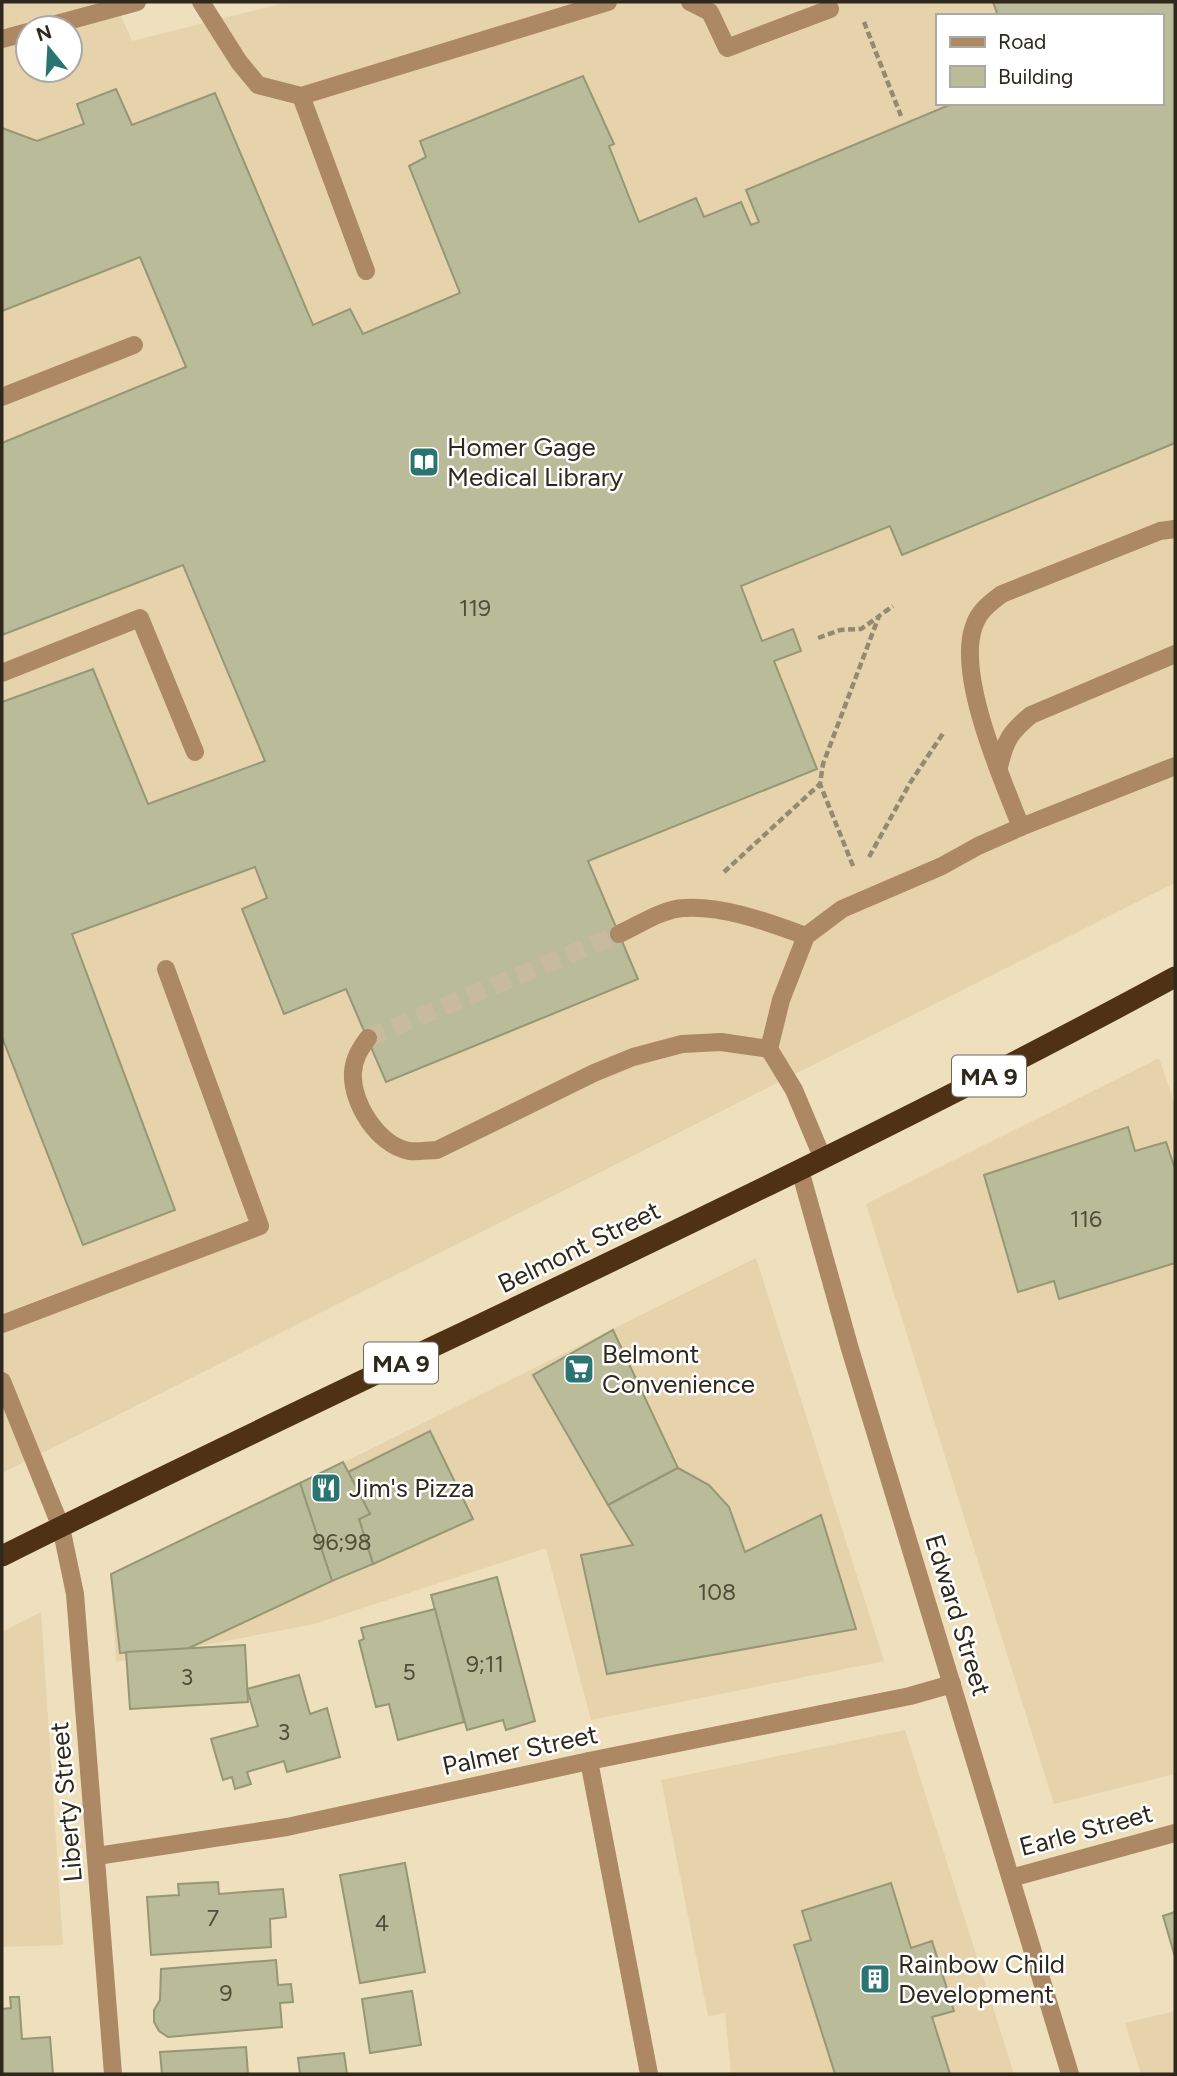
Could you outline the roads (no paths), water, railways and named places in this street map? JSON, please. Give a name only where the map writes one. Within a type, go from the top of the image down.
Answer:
[{"type":"highway","name":"Belmont Street","points":[[2,1556],[800,1170],[1023,1059],[1175,977]]},
{"type":"street","points":[[80,14],[101,6],[137,2]]},
{"type":"street","points":[[201,2],[257,85],[301,96],[608,2]]},
{"type":"street","points":[[690,2],[710,12],[727,48],[830,9]]},
{"type":"street","points":[[301,96],[366,271]]},
{"type":"street","points":[[2,397],[134,345]]},
{"type":"street","points":[[1021,827],[972,690],[970,649],[974,626],[985,608],[1002,594],[1160,531],[1175,529]]},
{"type":"street","points":[[2,673],[140,618],[195,752]]},
{"type":"street","points":[[999,767],[1005,744],[1014,729],[1031,715],[1175,654]]},
{"type":"street","points":[[822,1158],[794,1090],[769,1049],[781,1000],[806,936],[842,909],[931,871],[978,846],[1175,766]]},
{"type":"street","points":[[619,934],[659,915],[682,908],[703,908],[737,915],[806,936]]},
{"type":"street","points":[[2,1324],[260,1226],[166,968]]},
{"type":"street","points":[[368,1038],[356,1055],[353,1074],[362,1111],[372,1127],[383,1137],[409,1151],[437,1150],[594,1073],[682,1044],[721,1042],[769,1049]]},
{"type":"street","name":"Edward Street","points":[[800,1170],[850,1349],[1070,2074]]},
{"type":"street","name":"Liberty Street","points":[[2,1381],[61,1527],[75,1594],[113,2074]]},
{"type":"street","name":"Palmer Street","points":[[97,1856],[287,1827],[589,1761],[910,1696],[952,1684]]},
{"type":"street","points":[[589,1761],[649,2074]]},
{"type":"street","name":"Earle Street","points":[[1011,1878],[1175,1833]]},
{"type":"tunnel","points":[[368,1038],[619,934]]},
{"type":"place","name":"Homer Gage Medical Library","points":[[424,462]]},
{"type":"place","name":"Belmont Convenience","points":[[579,1369]]},
{"type":"place","name":"Jim's Pizza","points":[[326,1488]]},
{"type":"place","name":"Rainbow Child Development","points":[[875,1979]]}]
